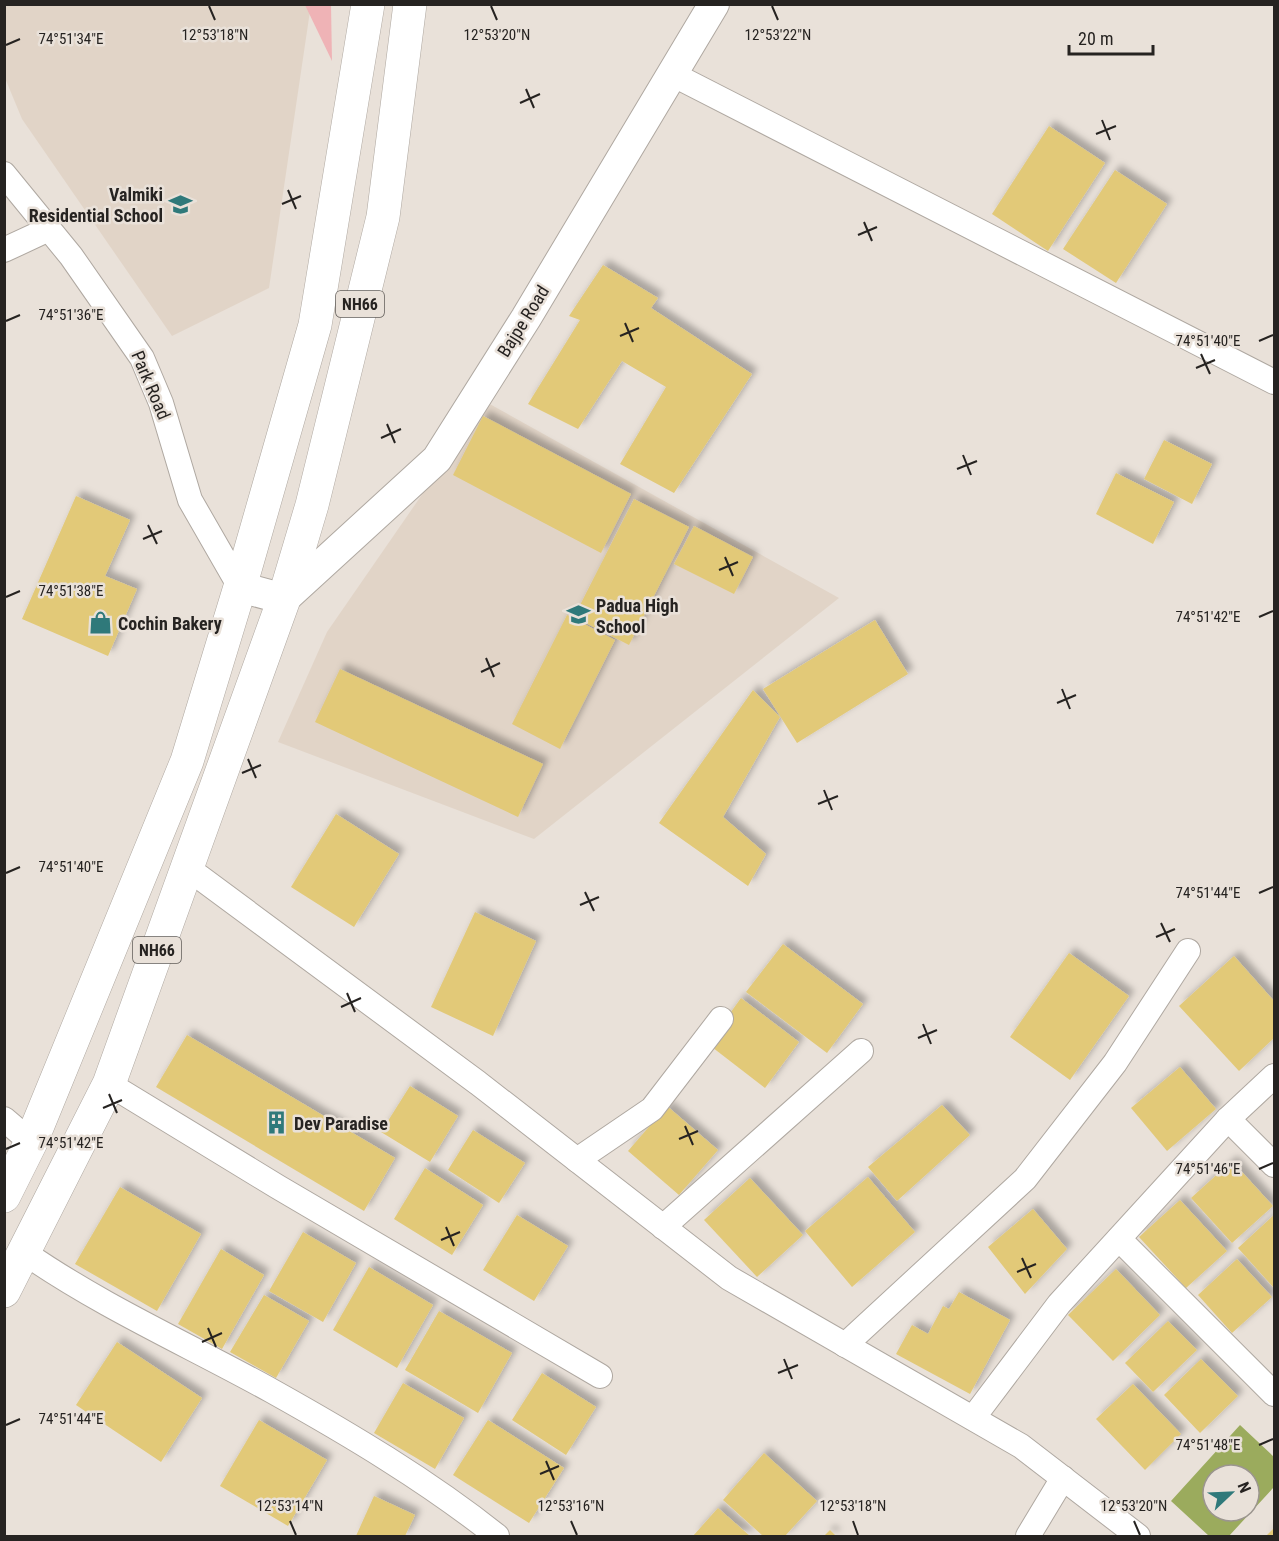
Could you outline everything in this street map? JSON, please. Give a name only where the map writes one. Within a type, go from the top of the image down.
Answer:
[{"type":"highway","name":"NH66","points":[[4,1196],[30,1142],[187,761],[240,587],[315,325],[368,4]]},
{"type":"highway","name":"NH66","points":[[4,1291],[25,1254],[110,1084],[284,599],[312,505],[383,217],[410,4]]},
{"type":"street","name":"Bajpe Road","points":[[284,599],[437,459],[526,318],[714,4]]},
{"type":"street","points":[[672,74],[1275,381]]},
{"type":"street","name":"Park Road","points":[[4,174],[118,319],[142,357],[160,403],[190,500],[240,587]]},
{"type":"street","points":[[4,250],[49,229]]},
{"type":"street","points":[[240,587],[284,599]]},
{"type":"street","points":[[186,867],[577,1160],[729,1278],[1021,1446],[1138,1536]]},
{"type":"street","points":[[845,1345],[1025,1179],[1115,1063],[1188,951]]},
{"type":"street","points":[[577,1160],[652,1109],[721,1019]]},
{"type":"street","points":[[663,1227],[861,1051]]},
{"type":"street","points":[[973,1418],[1059,1304],[1228,1119],[1275,1076]]},
{"type":"street","points":[[110,1084],[278,1187],[600,1376]]},
{"type":"street","points":[[4,1119],[30,1142]]},
{"type":"street","points":[[1228,1119],[1275,1165]]},
{"type":"street","points":[[1119,1239],[1275,1394]]},
{"type":"street","points":[[25,1254],[72,1286],[273,1391],[450,1498],[497,1536]]},
{"type":"street","points":[[1028,1536],[1063,1478]]},
{"type":"shaded area","name":"Valmiki Residential School","points":[[4,5],[307,5],[310,11],[269,288],[172,336],[22,119],[5,78]]},
{"type":"shaded area","points":[[305,5],[331,5],[332,61]]},
{"type":"shaded area","name":"Padua High School","points":[[486,402],[839,598],[534,839],[278,742],[327,632]]},
{"type":"shaded area","points":[[1240,1425],[1274,1457],[1274,1487],[1261,1501],[1261,1463],[1206,1463]]},
{"type":"shaded area","points":[[1201,1468],[1201,1523],[1241,1523],[1229,1536],[1209,1536],[1171,1501]]},
{"type":"building","points":[[1049,126],[1105,163],[1048,251],[992,214]]},
{"type":"building","points":[[1115,170],[1167,204],[1116,283],[1063,249]]},
{"type":"building","points":[[603,265],[658,298],[651,308],[752,374],[674,493],[620,464],[666,387],[622,361],[578,429],[528,404],[580,320],[569,316]]},
{"type":"building","points":[[483,416],[631,494],[601,553],[453,475]]},
{"type":"building","points":[[1164,440],[1212,464],[1192,504],[1144,479]]},
{"type":"building","points":[[1116,473],[1174,502],[1153,544],[1096,514]]},
{"type":"building","points":[[76,496],[130,520],[105,576],[137,589],[108,656],[22,619]]},
{"type":"building","points":[[634,499],[689,527],[629,645],[574,617]]},
{"type":"building","points":[[694,526],[753,557],[734,594],[674,564]]},
{"type":"building","points":[[567,615],[615,640],[560,749],[512,724]]},
{"type":"building","points":[[875,620],[908,674],[797,743],[763,689]]},
{"type":"building","points":[[340,669],[543,764],[518,817],[315,722]]},
{"type":"building","points":[[753,690],[780,717],[723,817],[766,854],[748,886],[659,823]]},
{"type":"building","points":[[336,814],[399,854],[354,927],[291,887]]},
{"type":"building","points":[[475,912],[536,941],[493,1036],[431,1007]]},
{"type":"building","points":[[783,944],[863,1004],[827,1053],[746,992]]},
{"type":"building","points":[[1069,953],[1129,996],[1070,1080],[1010,1037]]},
{"type":"building","points":[[1234,956],[1274,1001],[1274,1038],[1239,1071],[1179,1006]]},
{"type":"building","points":[[741,998],[799,1042],[765,1088],[708,1044]]},
{"type":"building","name":"Dev Paradise","points":[[187,1035],[395,1158],[364,1211],[156,1087]]},
{"type":"building","points":[[1180,1067],[1216,1109],[1167,1151],[1131,1108]]},
{"type":"building","points":[[410,1086],[458,1116],[430,1162],[381,1132]]},
{"type":"building","points":[[942,1105],[970,1135],[897,1201],[868,1167]]},
{"type":"building","points":[[667,1106],[718,1150],[679,1195],[628,1151]]},
{"type":"building","points":[[473,1130],[525,1163],[499,1203],[448,1170]]},
{"type":"building","points":[[1232,1161],[1273,1206],[1232,1243],[1191,1198]]},
{"type":"building","points":[[425,1168],[483,1205],[452,1255],[394,1219]]},
{"type":"building","points":[[868,1177],[915,1232],[852,1287],[805,1231]]},
{"type":"building","points":[[750,1178],[803,1235],[757,1277],[704,1220]]},
{"type":"building","points":[[120,1187],[201,1234],[157,1311],[75,1264]]},
{"type":"building","points":[[1180,1200],[1227,1251],[1186,1288],[1139,1237]]},
{"type":"building","points":[[1033,1209],[1067,1249],[1025,1294],[988,1247]]},
{"type":"building","points":[[517,1215],[568,1246],[534,1301],[483,1270]]},
{"type":"building","points":[[1274,1215],[1274,1288],[1238,1248]]},
{"type":"building","points":[[303,1232],[356,1263],[323,1322],[269,1291]]},
{"type":"building","points":[[221,1249],[264,1275],[222,1349],[178,1324]]},
{"type":"building","points":[[1237,1259],[1272,1297],[1232,1333],[1198,1295]]},
{"type":"building","points":[[369,1267],[433,1305],[397,1368],[333,1330]]},
{"type":"building","points":[[1116,1269],[1160,1315],[1113,1361],[1068,1315]]},
{"type":"building","points":[[959,1292],[1010,1320],[970,1394],[896,1354],[912,1325],[928,1334],[943,1306],[949,1309]]},
{"type":"building","points":[[264,1295],[309,1321],[276,1378],[230,1352]]},
{"type":"building","points":[[439,1311],[512,1353],[478,1413],[405,1370]]},
{"type":"building","points":[[1168,1321],[1197,1350],[1153,1392],[1125,1363]]},
{"type":"building","points":[[117,1342],[202,1398],[161,1462],[76,1405]]},
{"type":"building","points":[[1201,1359],[1238,1396],[1200,1433],[1164,1395]]},
{"type":"building","points":[[542,1373],[596,1407],[566,1455],[512,1420]]},
{"type":"building","points":[[403,1383],[464,1418],[435,1469],[374,1433]]},
{"type":"building","points":[[1133,1384],[1181,1434],[1145,1470],[1096,1419]]},
{"type":"building","points":[[259,1420],[327,1460],[288,1526],[220,1486]]},
{"type":"building","points":[[488,1420],[564,1468],[529,1523],[453,1475]]},
{"type":"building","points":[[764,1453],[817,1501],[785,1536],[763,1536],[723,1500]]},
{"type":"building","points":[[374,1496],[415,1515],[405,1536],[356,1536]]},
{"type":"building","points":[[718,1508],[750,1536],[693,1536]]},
{"type":"building","points":[[1274,1528],[1274,1536],[1266,1536]]},
{"type":"building","points":[[830,1530],[836,1536],[824,1536]]},
{"type":"place","name":"Valmiki Residential School","points":[[181,204]]},
{"type":"place","name":"Padua High School","points":[[578,615]]},
{"type":"place","name":"Cochin Bakery","points":[[100,623]]},
{"type":"place","name":"Dev Paradise","points":[[276,1123]]}]
